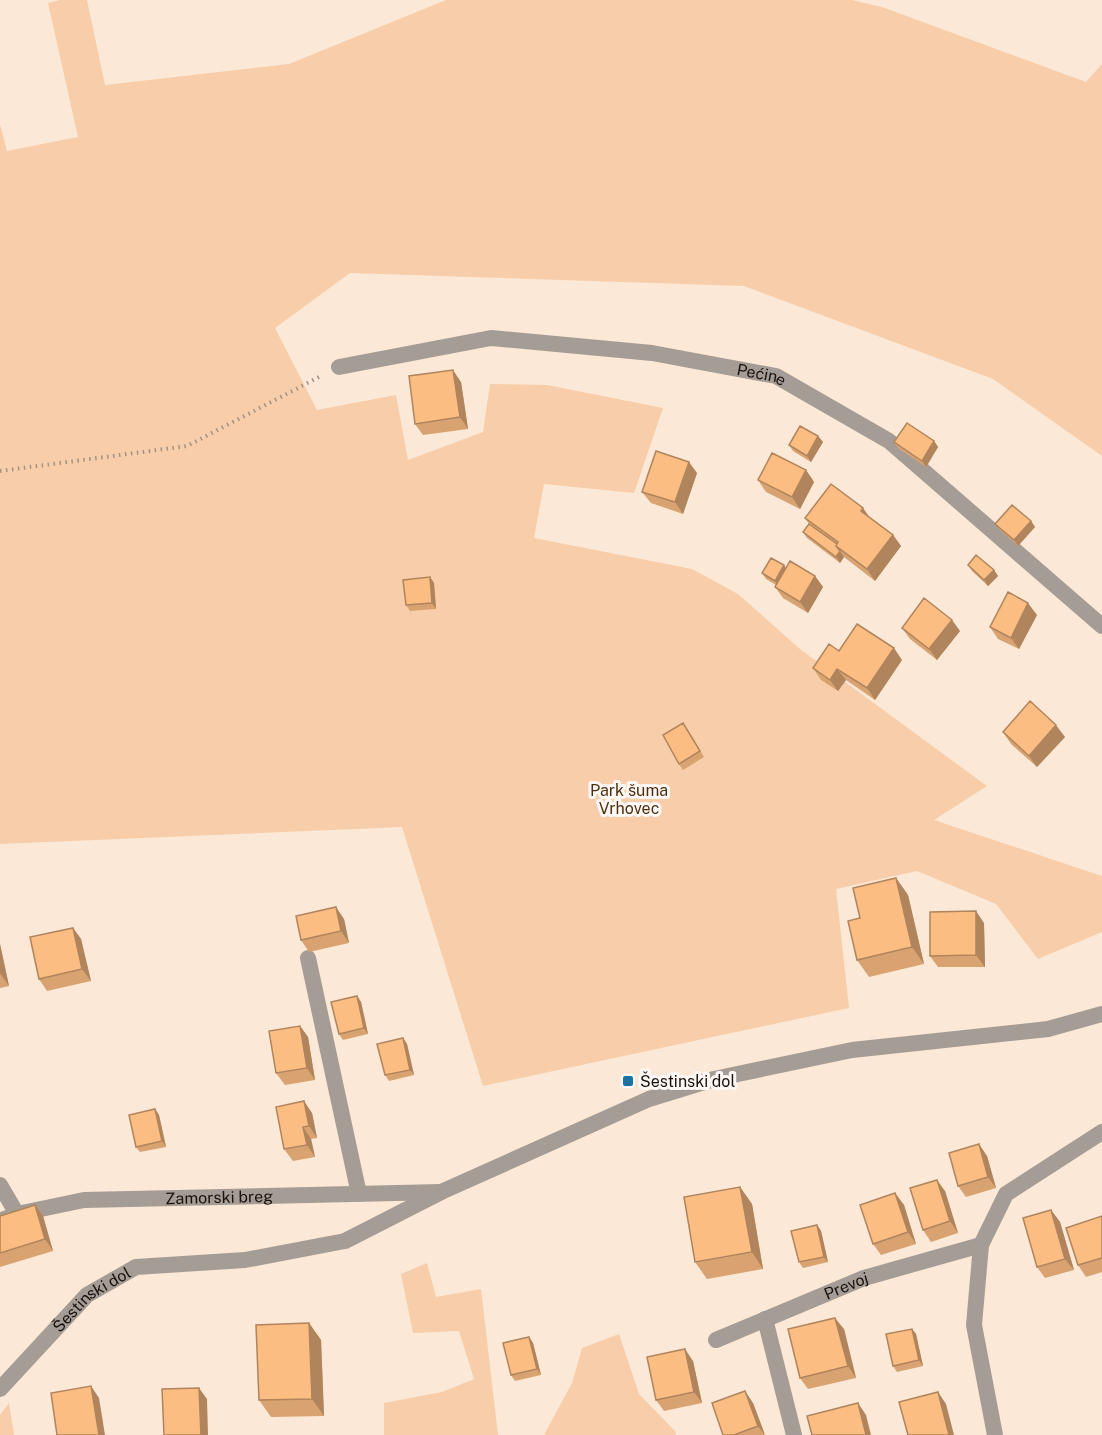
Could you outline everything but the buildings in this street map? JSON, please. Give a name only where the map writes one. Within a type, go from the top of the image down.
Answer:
[{"type":"street","name":"Pećine","points":[[339,367],[491,338],[652,353],[776,376],[889,441],[1102,626]]},
{"type":"street","points":[[308,958],[359,1194]]},
{"type":"street","name":"Šestinski dol","points":[[0,1389],[87,1295],[136,1267],[245,1260],[345,1241],[441,1192],[649,1099],[714,1079],[852,1050],[1048,1029],[1102,1014]]},
{"type":"street","points":[[995,1435],[974,1325],[981,1245],[1006,1194],[1102,1132]]},
{"type":"street","points":[[0,1185],[18,1214]]},
{"type":"street","name":"Zamorski breg","points":[[0,1221],[18,1214],[84,1200],[441,1192]]},
{"type":"street","name":"Prevoj","points":[[716,1340],[864,1278],[981,1245]]},
{"type":"street","points":[[765,1319],[795,1435]]},
{"type":"path","points":[[0,471],[187,446],[339,367]]},
{"type":"green space","name":"Park šuma Vrhovec","points":[[60,0],[87,0],[105,85],[289,64],[446,0],[852,0],[882,7],[1086,82],[1102,64],[1102,456],[993,379],[744,286],[350,273],[275,328],[317,410],[396,395],[408,460],[483,432],[490,384],[547,385],[663,408],[634,493],[544,484],[534,538],[692,569],[738,594],[800,649],[987,786],[934,820],[1102,876],[1102,932],[1038,959],[996,904],[917,871],[836,889],[849,1008],[483,1086],[402,827],[0,844],[0,124],[7,151],[78,137],[48,3]]},
{"type":"green space","points":[[427,1263],[436,1297],[481,1289],[498,1435],[384,1435],[384,1403],[442,1392],[474,1379],[459,1331],[413,1333],[401,1274]]},
{"type":"green space","points":[[619,1334],[639,1394],[675,1431],[676,1435],[544,1435],[572,1383],[582,1348]]},
{"type":"green space","points":[[9,1403],[14,1435],[0,1435],[0,1415]]},
{"type":"place","name":"Šestinski dol","points":[[628,1081]]}]
